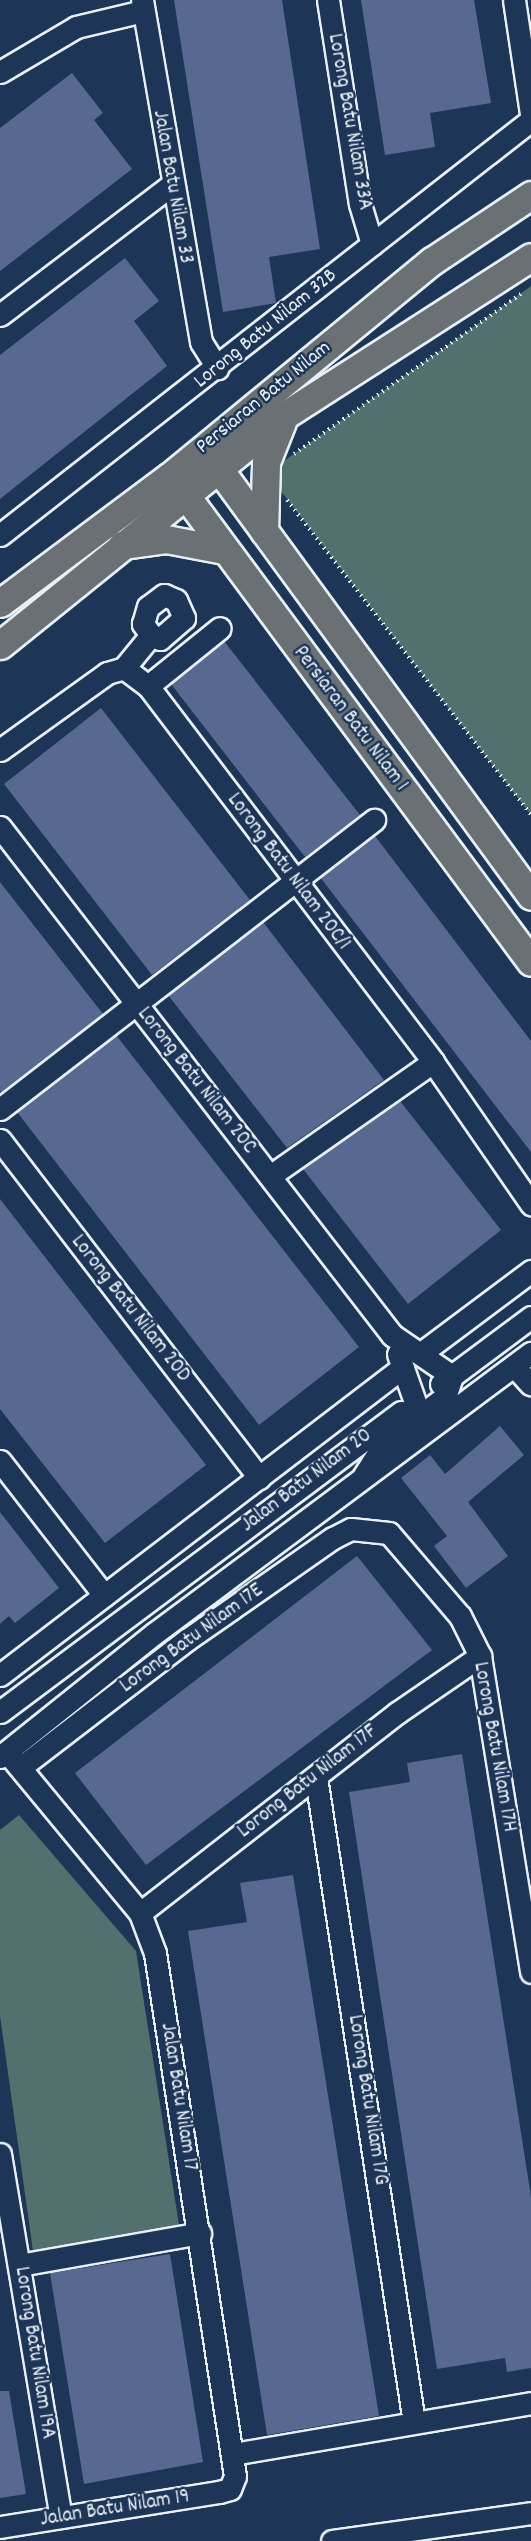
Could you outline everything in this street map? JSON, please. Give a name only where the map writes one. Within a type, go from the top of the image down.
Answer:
[{"type":"main road","name":"Persiaran Batu Nilam","points":[[0,603],[178,484],[432,261],[531,195]]},
{"type":"main road","name":"Persiaran Batu Nilam","points":[[211,457],[285,415],[531,257]]},
{"type":"main road","points":[[264,531],[266,462],[285,415]]},
{"type":"main road","name":"Persiaran Batu Nilam 1","points":[[211,457],[531,896]]},
{"type":"main road","name":"Persiaran Batu Nilam","points":[[0,645],[119,546],[178,484]]},
{"type":"main road","name":"Persiaran Batu Nilam 1","points":[[178,484],[224,550],[531,962]]},
{"type":"main road","points":[[119,546],[166,539],[224,550]]},
{"type":"street","name":"Lorong Batu Nilam 33A","points":[[328,0],[360,204],[372,244]]},
{"type":"street","points":[[514,0],[531,114]]},
{"type":"street","points":[[0,72],[76,27],[143,6]]},
{"type":"street","name":"Jalan Batu Nilam 33","points":[[143,6],[171,185],[201,342],[218,368]]},
{"type":"street","name":"Lorong Batu Nilam 32B","points":[[0,535],[218,368],[531,120]]},
{"type":"street","points":[[0,315],[171,185]]},
{"type":"street","points":[[148,686],[220,628]]},
{"type":"street","points":[[0,750],[91,680],[124,668],[151,635]]},
{"type":"street","name":"Lorong Batu Nilam 20C/1","points":[[124,668],[148,686],[294,881],[434,1062],[531,1204]]},
{"type":"street","points":[[0,1109],[374,820]]},
{"type":"street","name":"Lorong Batu Nilam 20C","points":[[0,826],[392,1335]]},
{"type":"street","points":[[270,1176],[434,1062]]},
{"type":"street","name":"Lorong Batu Nilam 20D","points":[[0,1140],[259,1478]]},
{"type":"street","points":[[420,1354],[531,1272]]},
{"type":"street","name":"Jalan Batu Nilam 20","points":[[0,1712],[531,1317]]},
{"type":"street","points":[[363,1477],[385,1442],[446,1397],[452,1376],[392,1335]]},
{"type":"street","points":[[392,1335],[415,1402]]},
{"type":"street","name":"Jalan Batu Nilam 20","points":[[3,1754],[155,1633],[531,1353]]},
{"type":"street","points":[[514,1366],[531,1385]]},
{"type":"street","points":[[0,1675],[403,1367]]},
{"type":"street","points":[[0,1461],[104,1595]]},
{"type":"street","name":"Lorong Batu Nilam 17H","points":[[371,1528],[388,1533],[432,1582],[460,1616],[480,1656],[526,1896],[531,1972]]},
{"type":"street","name":"Lorong Batu Nilam 17E","points":[[21,1767],[188,1639],[333,1538],[351,1529],[371,1528]]},
{"type":"street","name":"Jalan Batu Nilam 20","points":[[85,1647],[86,1659],[94,1665],[137,1634],[155,1633]]},
{"type":"street","name":"Lorong Batu Nilam 17F","points":[[140,1913],[316,1777],[480,1656]]},
{"type":"street","name":"Jalan Batu Nilam 17","points":[[3,1754],[21,1767],[140,1913],[154,1953],[200,2233],[233,2454],[236,2476],[230,2489]]},
{"type":"street","name":"Lorong Batu Nilam 17G","points":[[316,1777],[414,2423]]},
{"type":"street","name":"Lorong Batu Nilam 19A","points":[[0,2154],[61,2517]]},
{"type":"street","points":[[19,2265],[200,2233]]},
{"type":"street","points":[[233,2454],[531,2403]]},
{"type":"street","name":"Jalan Batu Nilam 19","points":[[0,2527],[230,2489]]},
{"type":"street","points":[[332,2541],[444,2533],[531,2513]]},
{"type":"path","points":[[286,460],[531,286]]},
{"type":"path","points":[[281,492],[531,815]]},
{"type":"green space","points":[[531,286],[531,815],[267,473]]},
{"type":"green space","points":[[19,1815],[136,1951],[179,2225],[33,2251],[0,2016],[0,1830]]},
{"type":"building","points":[[174,0],[282,0],[320,249],[269,257],[276,303],[223,312]]},
{"type":"building","points":[[361,0],[474,0],[491,103],[430,113],[435,147],[385,155]]},
{"type":"building","points":[[72,73],[103,113],[94,120],[132,169],[0,271],[0,128]]},
{"type":"building","points":[[125,258],[159,301],[134,321],[167,366],[0,499],[0,355]]},
{"type":"building","points":[[224,641],[360,815],[305,857],[171,684]]},
{"type":"building","points":[[101,708],[250,900],[152,975],[4,784]]},
{"type":"building","points":[[375,836],[531,1041],[531,1152],[320,877]]},
{"type":"building","points":[[0,882],[103,1014],[1,1092],[0,1090]]},
{"type":"building","points":[[263,922],[384,1080],[287,1148],[168,995]]},
{"type":"building","points":[[116,1035],[359,1347],[259,1425],[17,1112]]},
{"type":"building","points":[[400,1101],[501,1230],[408,1304],[303,1169]]},
{"type":"building","points":[[0,1199],[206,1465],[105,1543],[0,1409]]},
{"type":"building","points":[[500,1426],[524,1455],[468,1502],[508,1556],[466,1588],[434,1546],[447,1536],[401,1478],[430,1455],[445,1474]]},
{"type":"building","points":[[0,1512],[59,1588],[15,1623],[9,1616],[0,1624]]},
{"type":"building","points":[[357,1556],[432,1650],[146,1865],[75,1773]]},
{"type":"building","points":[[462,1754],[531,2197],[531,2368],[507,2372],[505,2358],[437,2369],[349,1792],[410,1782],[407,1763]]},
{"type":"building","points":[[293,1875],[379,2416],[267,2435],[188,1931],[247,1922],[240,1883]]},
{"type":"building","points":[[170,2254],[203,2462],[84,2484],[50,2273]]},
{"type":"building","points":[[0,2391],[9,2391],[26,2494],[0,2498]]}]
